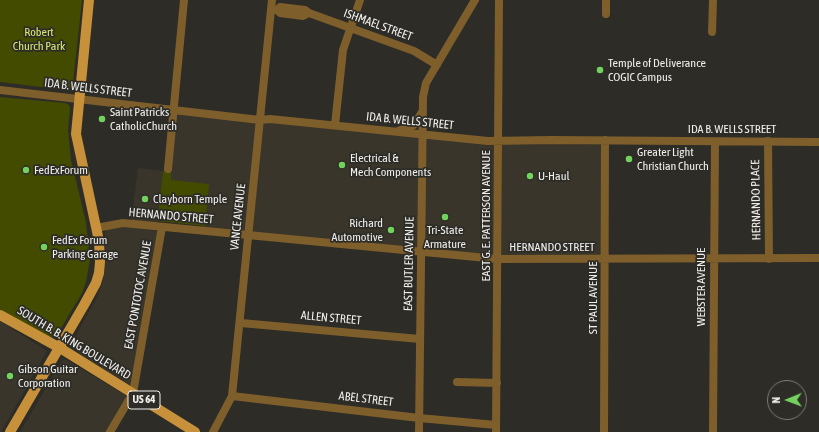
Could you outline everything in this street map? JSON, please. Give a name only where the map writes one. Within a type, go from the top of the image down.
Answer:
[{"type":"main road","points":[[10,432],[60,348],[96,283],[100,262],[96,228],[77,145],[76,134],[89,0]]},
{"type":"main road","name":"SOUTH B. B. KING BOULEVARD","points":[[0,315],[60,348],[195,432]]},
{"type":"street","points":[[168,169],[184,0]]},
{"type":"street","name":"VANCE AVENUE","points":[[213,432],[232,396],[241,323],[248,235],[260,120],[274,10],[272,0]]},
{"type":"street","points":[[335,125],[341,62],[350,27],[360,0]]},
{"type":"street","name":"EAST BUTLER AVENUE","points":[[419,432],[423,97],[426,83],[475,0]]},
{"type":"street","name":"EAST G. E. PATTERSON AVENUE","points":[[496,428],[499,0]]},
{"type":"street","points":[[606,0],[606,14]]},
{"type":"street","points":[[712,32],[713,0]]},
{"type":"street","name":"ISHMAEL STREET","points":[[274,10],[280,13],[304,16],[309,13],[414,51],[437,65]]},
{"type":"street","name":"IDA B. WELLS STREET","points":[[0,90],[80,98],[93,102],[260,120],[270,119],[422,135],[498,141],[605,140],[819,142]]},
{"type":"street","points":[[394,132],[414,124],[422,111]]},
{"type":"street","name":"ST PAUL AVENUE","points":[[604,432],[605,140]]},
{"type":"street","name":"HERNANDO PLACE","points":[[768,141],[769,259]]},
{"type":"street","name":"WEBSTER AVENUE","points":[[713,432],[715,142]]},
{"type":"street","name":"HERNANDO STREET","points":[[96,228],[123,223],[497,259],[819,258]]},
{"type":"street","name":"EAST PONTOTOC AVENUE","points":[[110,432],[132,393],[162,227]]},
{"type":"street","name":"ALLEN STREET","points":[[241,323],[420,339]]},
{"type":"street","points":[[457,382],[497,383]]},
{"type":"street","name":"ABEL STREET","points":[[232,396],[496,428]]},
{"type":"shaded area","points":[[174,112],[259,121],[246,233],[205,228],[171,180],[169,168]]},
{"type":"shaded area","points":[[263,122],[420,137],[419,249],[252,233]]},
{"type":"shaded area","points":[[426,137],[496,143],[495,256],[424,249]]},
{"type":"shaded area","points":[[602,142],[603,257],[501,256],[502,144]]},
{"type":"shaded area","points":[[138,168],[163,171],[157,221],[154,226],[131,222]]},
{"type":"shaded area","points":[[127,227],[158,231],[131,386],[77,352],[72,343],[97,297],[103,281],[106,259],[105,232],[107,230]]},
{"type":"shaded area","points":[[0,321],[47,351],[1,432],[0,432]]},
{"type":"shaded area","points":[[63,359],[125,395],[126,398],[107,432],[20,432]]},
{"type":"green space","name":"Robert Church Park","points":[[0,0],[82,0],[73,83],[70,88],[66,90],[0,82]]},
{"type":"green space","points":[[0,97],[65,103],[69,105],[70,108],[68,130],[71,160],[86,222],[90,260],[86,282],[82,293],[57,335],[53,337],[47,336],[0,310]]},
{"type":"green space","points":[[163,171],[171,173],[171,180],[209,184],[205,226],[157,221]]},
{"type":"place","name":"Temple of Deliverance COGIC Campus","points":[[600,70]]},
{"type":"place","name":"Saint Patricks CatholicChurch","points":[[102,119]]},
{"type":"place","name":"Greater Light Christian Church","points":[[629,159]]},
{"type":"place","name":"Electrical & Mech Components","points":[[342,165]]},
{"type":"place","name":"FedExForum","points":[[26,170]]},
{"type":"place","name":"U-Haul","points":[[530,176]]},
{"type":"place","name":"Clayborn Temple","points":[[145,199]]},
{"type":"place","name":"Tri-State Armature","points":[[445,217]]},
{"type":"place","name":"Richard Automotive","points":[[391,230]]},
{"type":"place","name":"FedEx Forum Parking Garage","points":[[44,247]]},
{"type":"place","name":"Gibson Guitar Corporation","points":[[10,376]]}]
